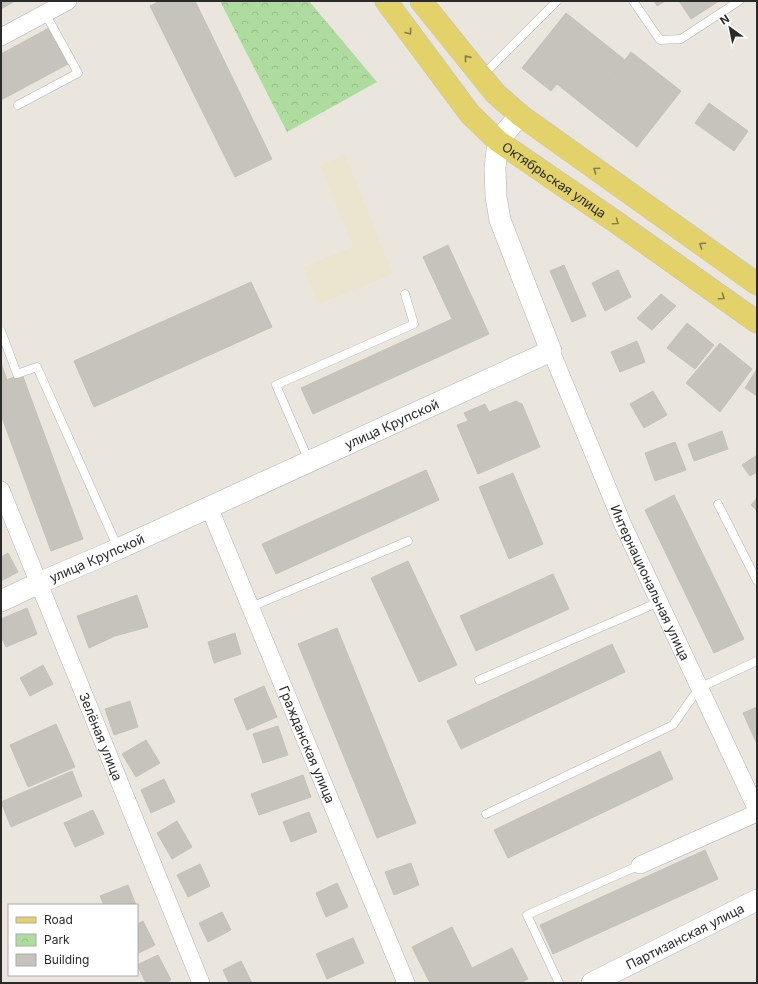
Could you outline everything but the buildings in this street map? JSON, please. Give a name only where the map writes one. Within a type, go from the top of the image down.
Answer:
[{"type":"main road","name":"Октябрьская улица","points":[[386,1],[470,114],[498,141],[757,322]]},
{"type":"main road","points":[[421,1],[481,77],[495,93],[520,115],[753,279]]},
{"type":"street","points":[[2,33],[68,1]]},
{"type":"street","points":[[520,115],[498,141],[495,168],[496,197],[500,220],[551,351]]},
{"type":"street","name":"улица Крупской","points":[[1,601],[310,462],[551,351]]},
{"type":"street","name":"Интернациональная улица","points":[[551,351],[623,525],[757,810]]},
{"type":"street","name":"Зелёная улица","points":[[1,490],[201,983]]},
{"type":"street","name":"Гражданская улица","points":[[209,507],[406,983]]},
{"type":"street","points":[[640,865],[757,813]]},
{"type":"street","name":"Партизанская улица","points":[[592,983],[757,900]]},
{"type":"lane","points":[[481,77],[557,1]]},
{"type":"lane","points":[[633,1],[660,40],[681,39],[739,1]]},
{"type":"lane","points":[[18,105],[78,73],[45,13]]},
{"type":"lane","points":[[310,462],[276,385],[414,324],[404,294]]},
{"type":"lane","points":[[1,331],[17,374],[37,367],[118,549]]},
{"type":"lane","points":[[718,504],[757,581]]},
{"type":"lane","points":[[251,607],[408,541]]},
{"type":"lane","points":[[479,680],[659,602]]},
{"type":"lane","points":[[486,814],[673,725],[700,688],[757,661]]},
{"type":"lane","points":[[558,983],[527,915],[640,865]]},
{"type":"shaded area","points":[[345,155],[393,274],[318,304],[303,267],[353,247],[320,165]]},
{"type":"green space","points":[[220,1],[309,1],[377,82],[287,132]]}]
